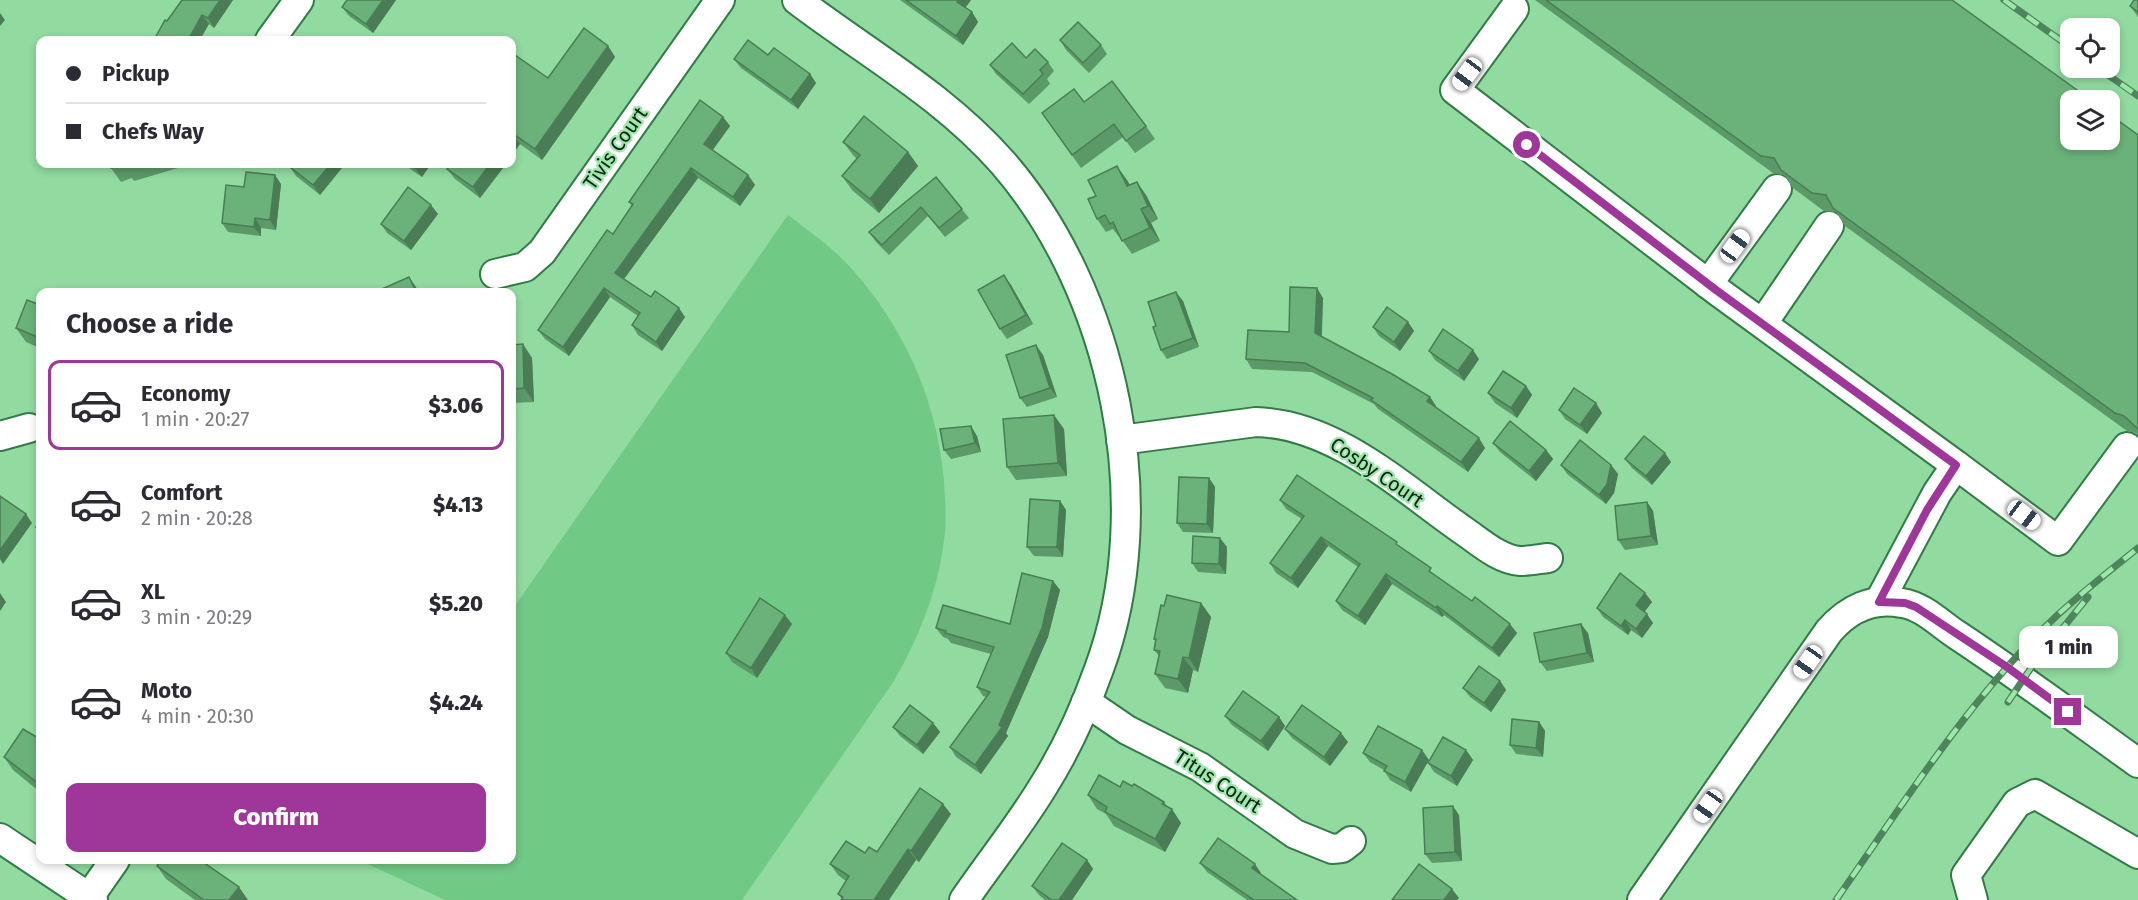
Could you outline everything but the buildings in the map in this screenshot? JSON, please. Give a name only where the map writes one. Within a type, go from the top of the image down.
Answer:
[{"type":"street","points":[[273,36],[299,0]]},
{"type":"street","name":"Tivis Court","points":[[495,274],[525,267],[543,252],[720,0]]},
{"type":"street","points":[[797,0],[927,90],[1004,164],[1044,217],[1085,297],[1095,325],[1118,412],[1126,514],[1119,591],[1100,666],[1086,702],[1045,784],[964,900]]},
{"type":"street","points":[[1515,9],[1455,90],[1708,284],[2058,541],[2127,447]]},
{"type":"street","points":[[1708,284],[1777,189]]},
{"type":"street","points":[[1763,323],[1829,226]]},
{"type":"street","name":"Cosby Court","points":[[1121,440],[1256,423],[1275,423],[1310,430],[1338,443],[1490,549],[1519,561],[1548,558]]},
{"type":"street","points":[[0,436],[29,428]]},
{"type":"street","points":[[1879,602],[1926,513],[1956,465]]},
{"type":"street","points":[[1642,900],[1840,619],[1853,610],[1879,602],[1905,603],[1932,617],[2007,667],[2138,762]]},
{"type":"street","name":"Titus Court","points":[[1086,702],[1127,730],[1200,767],[1295,834],[1332,849],[1342,848],[1351,841]]},
{"type":"street","points":[[1973,900],[1966,875],[2017,803],[2035,794],[2138,854]]},
{"type":"street","points":[[0,838],[36,863]]},
{"type":"street","points":[[38,864],[89,899],[112,864]]},
{"type":"green space","points":[[788,215],[837,254],[870,291],[887,316],[915,367],[926,394],[940,451],[944,481],[945,533],[937,577],[926,613],[912,648],[894,681],[742,900],[445,900],[368,864],[516,864],[516,604]]},
{"type":"railway","points":[[2004,0],[2060,40]]},
{"type":"railway","points":[[2112,78],[2138,96]]},
{"type":"railway","points":[[1836,900],[1934,759],[1986,691],[2055,617],[2138,548]]},
{"type":"railway","points":[[2008,702],[2035,662],[2088,597]]},
{"type":"route","points":[[1527,145],[1716,290],[1956,465],[1898,561],[1879,602],[1905,603],[1916,607],[2007,667],[2068,712]]}]
